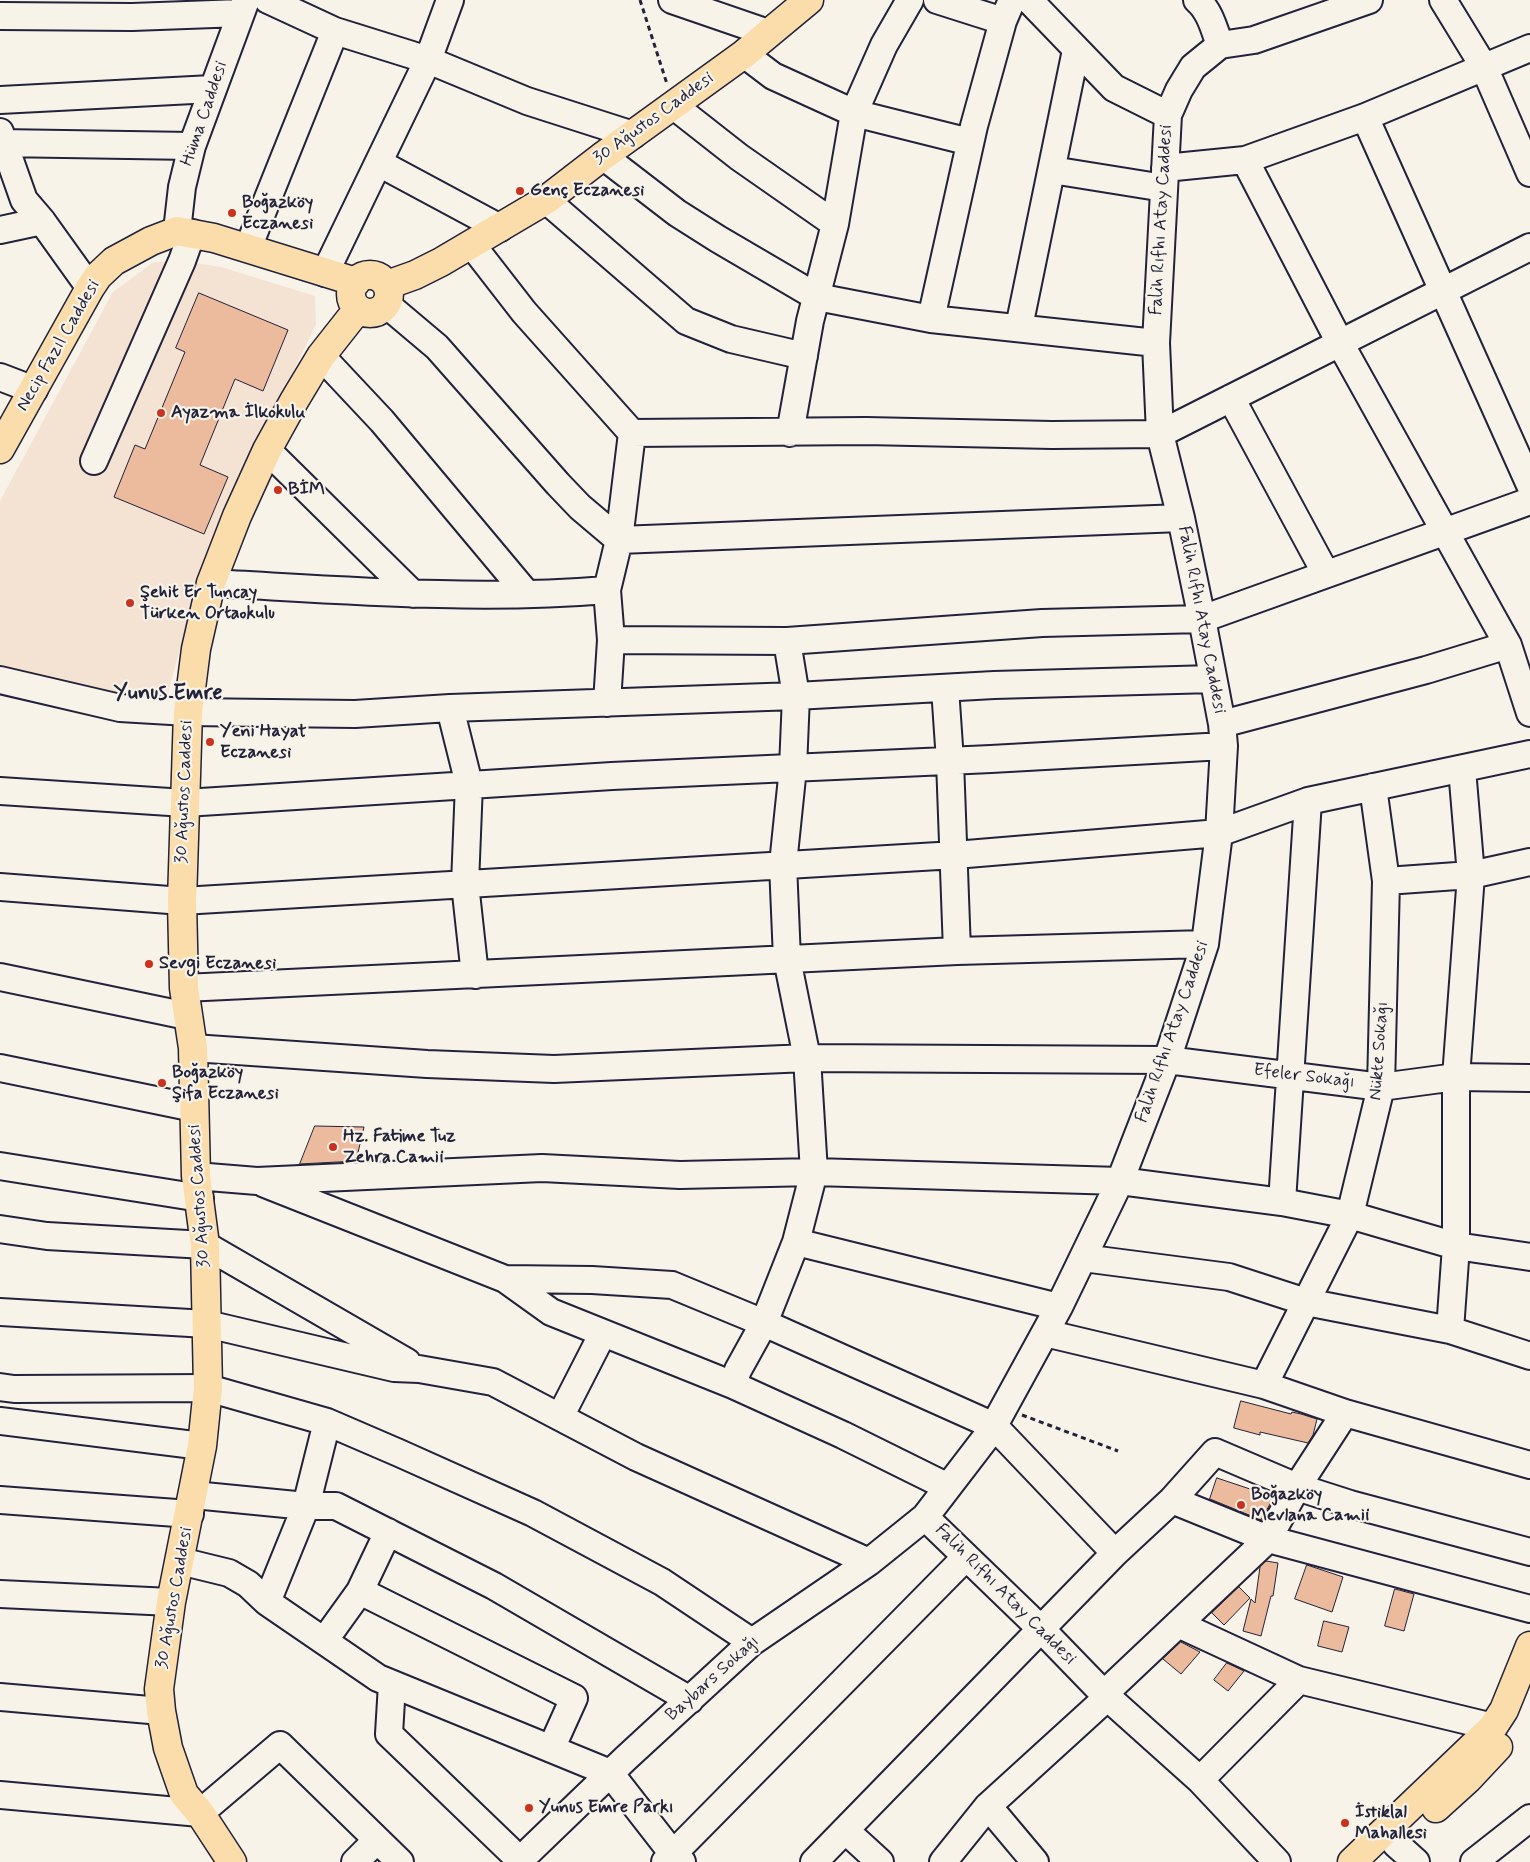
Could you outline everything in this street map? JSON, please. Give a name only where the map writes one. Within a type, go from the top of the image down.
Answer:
[{"type":"main road","name":"30 Ağustos Caddesi","points":[[387,295],[416,275],[472,245],[546,200],[603,156],[744,54],[809,0]]},
{"type":"main road","points":[[184,232],[248,248],[356,282]]},
{"type":"main road","name":"Necip Fazıl Caddesi","points":[[0,449],[98,276],[114,261],[151,241],[184,232]]},
{"type":"main road","points":[[372,275],[378,277],[387,295],[376,312],[364,312],[354,304],[351,293],[360,278],[372,275]]},
{"type":"main road","name":"30 Ağustos Caddesi","points":[[232,1862],[200,1813],[184,1794],[168,1748],[160,1711],[159,1690],[171,1602],[202,1446],[208,1388],[205,1245],[198,1187],[193,1048],[184,988],[182,900],[188,712],[196,649],[211,583],[237,516],[267,450],[321,356],[358,309]]},
{"type":"main road","points":[[1352,1862],[1493,1727],[1504,1710],[1530,1646]]},
{"type":"main road","points":[[1387,1853],[1468,1779],[1501,1744],[1523,1711],[1530,1695]]},
{"type":"street","points":[[268,0],[335,30],[428,60],[526,102],[633,135]]},
{"type":"street","points":[[325,273],[428,60],[450,0]]},
{"type":"street","points":[[672,0],[768,33]]},
{"type":"street","points":[[790,433],[810,321],[835,224],[854,113],[884,45],[910,0]]},
{"type":"street","points":[[931,319],[970,142],[1008,10],[937,0]]},
{"type":"street","points":[[1029,0],[1114,88],[1168,115]]},
{"type":"street","points":[[1197,0],[1212,22],[1220,45],[1254,40],[1369,0]]},
{"type":"street","points":[[1443,0],[1484,67],[1530,173]]},
{"type":"street","points":[[0,16],[132,17],[243,6]]},
{"type":"street","name":"Hüma Caddesi","points":[[94,461],[174,279],[184,232],[182,187],[192,146],[243,6]]},
{"type":"street","points":[[248,248],[335,30]]},
{"type":"street","name":"Falih Rıfhı Atay Caddesi","points":[[1220,45],[1193,68],[1179,90],[1168,115],[1156,343],[1160,434],[1181,518],[1223,735],[1219,833],[1205,944],[1168,1060],[1120,1181],[1083,1258],[1059,1307],[998,1417],[926,1517],[1042,1630],[1104,1694],[1200,1780],[1276,1862]]},
{"type":"street","points":[[1052,170],[1165,178],[1245,160],[1365,117],[1530,48]]},
{"type":"street","points":[[1019,327],[1076,50]]},
{"type":"street","points":[[744,54],[773,76],[854,113],[970,142]]},
{"type":"street","points":[[0,100],[212,90]]},
{"type":"street","points":[[674,106],[739,157],[835,224]]},
{"type":"street","points":[[1365,117],[1530,485]]},
{"type":"street","points":[[90,288],[42,221],[24,200],[1,139],[192,146]]},
{"type":"street","points":[[603,156],[677,213],[718,240],[817,297],[931,319],[1156,343]]},
{"type":"street","points":[[1245,160],[1340,343],[1508,645],[1530,713]]},
{"type":"street","points":[[378,163],[500,228]]},
{"type":"street","points":[[546,200],[686,321],[730,339],[804,356]]},
{"type":"street","points":[[0,230],[42,221]]},
{"type":"street","points":[[472,245],[524,312],[632,433],[619,540],[607,590],[611,640],[607,703]]},
{"type":"street","points":[[632,433],[866,431],[1052,435],[1160,434],[1530,247]]},
{"type":"street","points":[[387,295],[437,347],[558,484],[580,507],[619,540],[1181,518]]},
{"type":"street","points":[[321,356],[382,422],[526,593]]},
{"type":"street","points":[[0,377],[34,390]]},
{"type":"street","points":[[1231,398],[1326,574]]},
{"type":"street","points":[[267,450],[413,594]]},
{"type":"street","points":[[611,640],[787,641],[1042,623],[1202,619],[1530,501]]},
{"type":"street","points":[[211,583],[413,594],[570,593],[607,590]]},
{"type":"street","points":[[733,1385],[738,1370],[764,1323],[796,1242],[814,1172],[807,1058],[787,959],[783,864],[793,768],[796,696],[787,641]]},
{"type":"street","points":[[0,791],[185,803],[469,784],[950,761],[1223,735],[1508,645]]},
{"type":"street","points":[[0,680],[120,708],[188,712],[354,714],[450,708],[1213,679]]},
{"type":"street","points":[[945,688],[955,855],[957,950]]},
{"type":"street","points":[[450,708],[469,784],[465,884],[475,975]]},
{"type":"street","points":[[0,886],[182,900],[955,855],[1219,833],[1308,801],[1530,754]]},
{"type":"street","points":[[1450,1330],[1456,1246],[1456,1077],[1471,875],[1462,769]]},
{"type":"street","name":"Nükte Sokağı","points":[[1264,1385],[1350,1215],[1381,1087],[1386,881],[1373,787]]},
{"type":"street","points":[[1282,1202],[1308,801]]},
{"type":"street","points":[[1386,881],[1471,875],[1530,862]]},
{"type":"street","points":[[184,988],[957,950],[1205,944]]},
{"type":"street","points":[[0,977],[187,1016]]},
{"type":"street","name":"Efeler Sokağı","points":[[193,1048],[427,1064],[554,1069],[807,1058],[1168,1060],[1381,1087],[1456,1077],[1530,1078]]},
{"type":"street","points":[[0,1068],[194,1108]]},
{"type":"street","points":[[0,1166],[198,1187],[258,1181],[542,1168],[680,1175],[814,1172],[1120,1181],[1282,1202],[1350,1215],[1456,1246],[1530,1257]]},
{"type":"street","points":[[258,1181],[505,1278],[551,1312],[733,1385],[843,1435],[948,1487]]},
{"type":"street","points":[[0,1229],[47,1236],[205,1245],[419,1369]]},
{"type":"street","points":[[796,1242],[1059,1307]]},
{"type":"street","points":[[1083,1258],[1229,1277],[1306,1302],[1450,1330],[1530,1356]]},
{"type":"street","points":[[505,1278],[592,1280],[672,1285],[998,1417],[1115,1553]]},
{"type":"street","points":[[0,1312],[207,1324],[394,1368],[419,1369],[493,1382],[636,1457],[869,1562]]},
{"type":"street","points":[[560,1417],[603,1333]]},
{"type":"street","points":[[1045,1333],[1264,1385],[1345,1413],[1530,1465]]},
{"type":"street","points":[[0,1387],[14,1390],[208,1388],[327,1422],[533,1513],[662,1582],[752,1642]]},
{"type":"street","points":[[943,1862],[988,1806],[1100,1704],[1104,1694],[1268,1539],[1297,1487],[1345,1413]]},
{"type":"street","points":[[0,1421],[202,1446]]},
{"type":"street","points":[[267,1602],[306,1506],[327,1422]]},
{"type":"street","points":[[814,1862],[1115,1553],[1172,1500],[1215,1452],[1297,1487],[1350,1504],[1530,1552]]},
{"type":"street","points":[[0,1500],[336,1506],[494,1586],[690,1700]]},
{"type":"street","points":[[1172,1500],[1268,1539],[1530,1609]]},
{"type":"street","name":"Baybars Sokağı","points":[[519,1861],[610,1773],[752,1642],[869,1562],[926,1517]]},
{"type":"street","points":[[324,1641],[360,1591],[388,1532]]},
{"type":"street","points":[[180,1561],[229,1573],[248,1584],[267,1602],[378,1678],[610,1773],[673,1859],[966,1557]]},
{"type":"street","points":[[360,1591],[574,1698],[551,1749]]},
{"type":"street","points":[[0,1594],[171,1602]]},
{"type":"street","points":[[1178,1624],[1299,1680],[1493,1727]]},
{"type":"street","points":[[1200,1780],[1299,1680]]},
{"type":"street","points":[[392,1684],[389,1734],[519,1861]]},
{"type":"street","points":[[0,1697],[160,1711]]},
{"type":"street","points":[[0,1795],[200,1813],[280,1746],[400,1862]]},
{"type":"street","points":[[988,1806],[1035,1862]]},
{"type":"street","points":[[1474,1862],[1530,1818]]},
{"type":"street","points":[[845,1830],[880,1862]]},
{"type":"street","points":[[355,1862],[377,1840]]},
{"type":"street","points":[[1387,1853],[1416,1862]]},
{"type":"path","points":[[640,0],[674,106]]},
{"type":"path","points":[[998,1417],[1118,1451]]},
{"type":"shaded area","name":"Ayazma İlkokulu","points":[[182,261],[221,267],[315,296],[316,324],[207,550],[165,704],[0,679],[0,501],[113,292],[154,262]]},
{"type":"building","points":[[199,293],[288,330],[263,391],[235,379],[200,465],[228,477],[204,534],[114,497],[135,445],[145,449],[185,352],[176,348]]},
{"type":"building","name":"Hz. Fatime Tuz Zehra Camii","points":[[315,1126],[364,1127],[356,1161],[300,1164]]},
{"type":"building","points":[[1241,1401],[1317,1419],[1313,1435],[1308,1443],[1260,1432],[1260,1435],[1234,1428]]},
{"type":"building","name":"Boğazköy Mevlana Camii","points":[[1217,1478],[1274,1497],[1261,1520],[1210,1499]]},
{"type":"building","points":[[1266,1561],[1278,1563],[1273,1596],[1271,1596],[1261,1636],[1243,1631],[1251,1599],[1255,1603],[1260,1567]]},
{"type":"building","points":[[1307,1565],[1343,1577],[1332,1612],[1295,1599]]},
{"type":"building","points":[[1239,1587],[1250,1598],[1224,1625],[1212,1613]]},
{"type":"building","points":[[1395,1589],[1414,1594],[1404,1631],[1385,1626]]},
{"type":"building","points":[[1324,1621],[1349,1627],[1342,1652],[1318,1646]]},
{"type":"building","points":[[1181,1642],[1200,1652],[1181,1674],[1163,1659]]},
{"type":"building","points":[[1227,1663],[1244,1671],[1228,1691],[1214,1680]]},
{"type":"place","name":"Genç Eczanesi","points":[[520,191]]},
{"type":"place","name":"Boğazköy Eczanesi","points":[[232,213]]},
{"type":"place","name":"Ayazma İlkokulu","points":[[161,413]]},
{"type":"place","name":"BİM","points":[[278,490]]},
{"type":"place","name":"Şehit Er Tuncay Türken Ortaokulu","points":[[130,603]]},
{"type":"place","name":"Yeni Hayat Eczanesi","points":[[210,742]]},
{"type":"place","name":"Sevgi Eczanesi","points":[[149,964]]},
{"type":"place","name":"Boğazköy Şifa Eczanesi","points":[[162,1083]]},
{"type":"place","name":"Hz. Fatime Tuz Zehra Camii","points":[[333,1147]]},
{"type":"place","name":"Boğazköy Mevlana Camii","points":[[1241,1505]]},
{"type":"place","name":"Yunus Emre Parkı","points":[[529,1808]]},
{"type":"place","name":"İstiklal Mahallesi","points":[[1345,1823]]},
{"type":"district","name":"Yunus Emre","points":[[168,694]]}]
